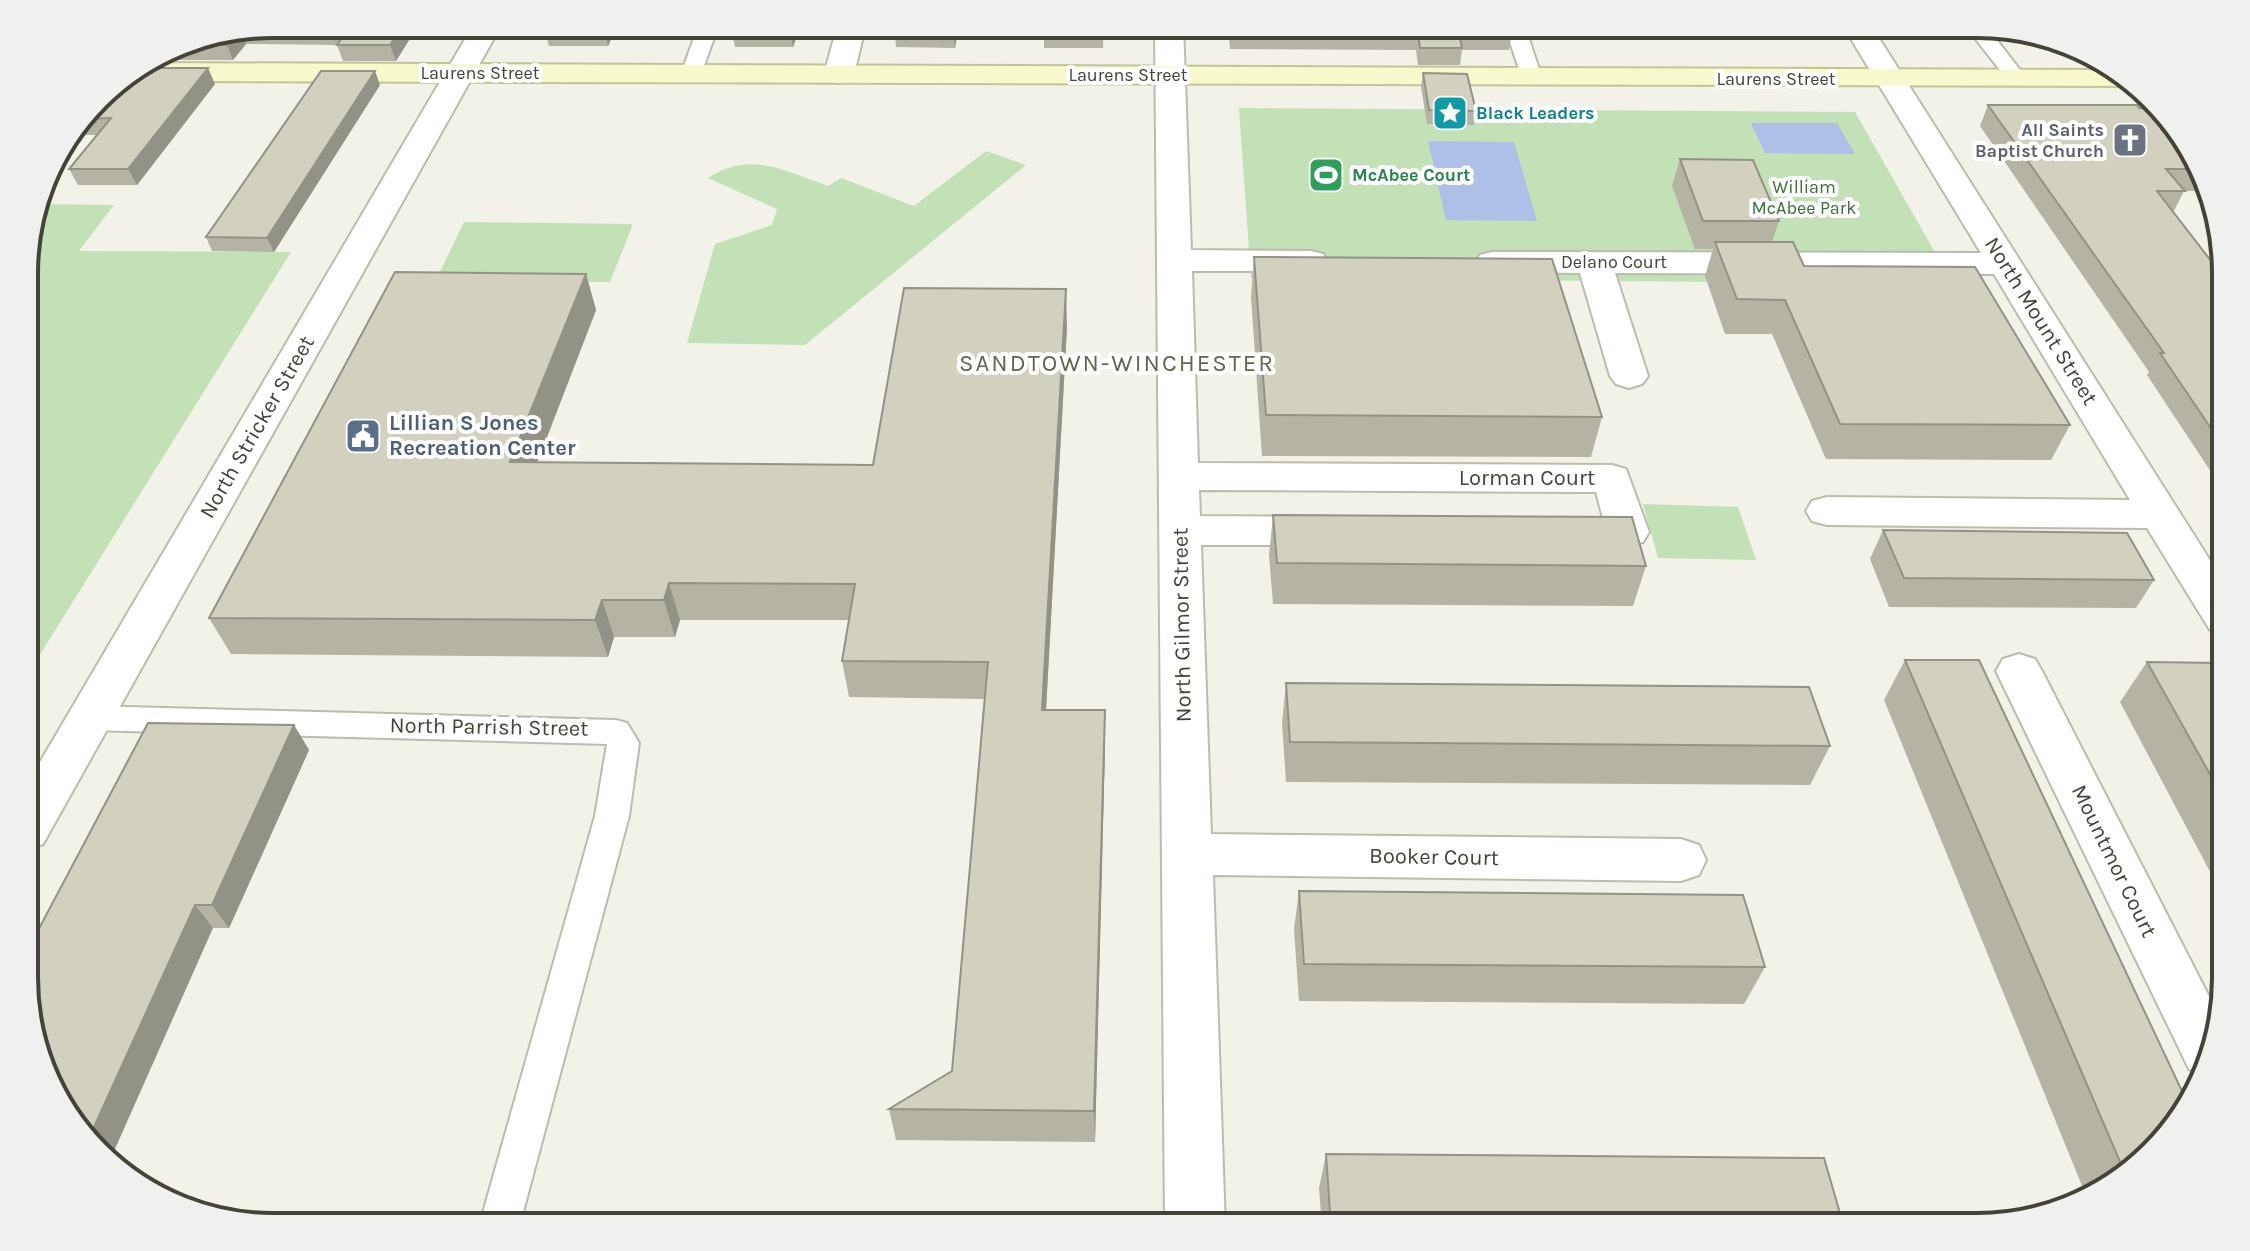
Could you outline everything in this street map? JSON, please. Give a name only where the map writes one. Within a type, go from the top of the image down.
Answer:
[{"type":"street","name":"North Gilmor Street","points":[[1169,38],[1195,1212]]},
{"type":"street","name":"North Mount Street","points":[[1865,38],[2160,514],[2211,580]]},
{"type":"street","name":"North Stricker Street","points":[[38,809],[480,39]]},
{"type":"street","points":[[839,74],[848,39]]},
{"type":"street","name":"Laurens Street","points":[[151,72],[2108,79]]},
{"type":"street","points":[[1174,260],[1339,261]]},
{"type":"street","name":"Delano Court","points":[[1467,261],[2005,264]]},
{"type":"street","points":[[1594,262],[1629,376]]},
{"type":"street","name":"Lorman Court","points":[[1179,476],[1612,479],[1628,532],[1551,532]]},
{"type":"street","points":[[1827,511],[2160,514]]},
{"type":"street","points":[[1180,530],[1365,531]]},
{"type":"street","name":"Mountmor Court","points":[[2019,671],[2203,1041]]},
{"type":"street","name":"Booker Court","points":[[1187,854],[1681,860]]},
{"type":"lane","points":[[1519,38],[1532,78]]},
{"type":"lane","points":[[691,74],[704,39]]},
{"type":"lane","points":[[1985,39],[2017,79]]},
{"type":"lane","name":"North Parrish Street","points":[[90,718],[616,732],[623,743],[612,816],[503,1213]]},
{"type":"green space","name":"William McAbee Park","points":[[1239,108],[1855,112],[1953,284],[1251,278]]},
{"type":"green space","points":[[986,151],[1026,165],[805,345],[687,343],[715,244],[772,225],[777,209],[708,178],[738,165],[768,166],[828,186],[841,178],[914,206]]},
{"type":"green space","points":[[48,204],[114,205],[79,251],[291,252],[38,658],[38,273],[40,242]]},
{"type":"green space","points":[[464,222],[633,224],[610,282],[435,282]]},
{"type":"green space","points":[[1643,504],[1738,507],[1756,560],[1658,558]]},
{"type":"water","points":[[1751,123],[1837,123],[1855,154],[1765,153]]},
{"type":"water","points":[[1428,141],[1514,142],[1537,221],[1446,220]]},
{"type":"building","points":[[1419,38],[1460,38],[1462,48],[1420,48]]},
{"type":"building","points":[[341,39],[394,39],[390,45],[337,45]]},
{"type":"building","points":[[208,68],[128,169],[69,169],[111,118],[96,119],[118,96],[155,69]]},
{"type":"building","points":[[321,71],[375,71],[267,238],[206,237]]},
{"type":"building","points":[[1423,73],[1467,74],[1476,111],[1429,110]]},
{"type":"building","points":[[1988,105],[2137,105],[2144,108],[2163,130],[2187,169],[2166,169],[2185,191],[2157,191],[2211,261],[2211,428],[2160,353],[2164,353]]},
{"type":"building","points":[[1680,159],[1753,160],[1779,221],[1703,221]]},
{"type":"building","points":[[1715,242],[1793,242],[1804,266],[1975,267],[2070,425],[1840,424],[1785,300],[1737,299]]},
{"type":"building","points":[[1254,257],[1552,259],[1602,417],[1266,415]]},
{"type":"building","points":[[395,272],[586,274],[510,462],[873,465],[904,288],[1066,289],[1042,710],[1105,710],[1094,1111],[889,1109],[952,1071],[988,662],[842,661],[855,584],[669,583],[664,600],[602,600],[595,620],[209,618]]},
{"type":"building","points":[[1273,515],[1632,517],[1646,566],[1277,563]]},
{"type":"building","points":[[1883,530],[2127,533],[2154,580],[1904,578]]},
{"type":"building","points":[[1905,660],[1979,660],[2183,1093],[2143,1144],[2121,1163]]},
{"type":"building","points":[[2147,662],[2211,663],[2211,776]]},
{"type":"building","points":[[1286,683],[1809,687],[1830,746],[1290,742]]},
{"type":"building","points":[[148,723],[294,725],[212,905],[195,905],[93,1129],[62,1082],[50,1054],[40,1009],[38,930]]},
{"type":"building","points":[[1299,891],[1743,895],[1765,967],[1304,964]]},
{"type":"building","points":[[1326,1154],[1824,1158],[1840,1212],[1330,1212]]},
{"type":"place","name":"Black Leaders","points":[[1450,113]]},
{"type":"place","name":"All Saints Baptist Church","points":[[2130,140]]},
{"type":"place","name":"McAbee Court","points":[[1326,175]]},
{"type":"place","name":"Lillian S Jones Recreation Center","points":[[363,436]]},
{"type":"district","name":"SANDTOWN-WINCHESTER","points":[[1117,363]]}]
